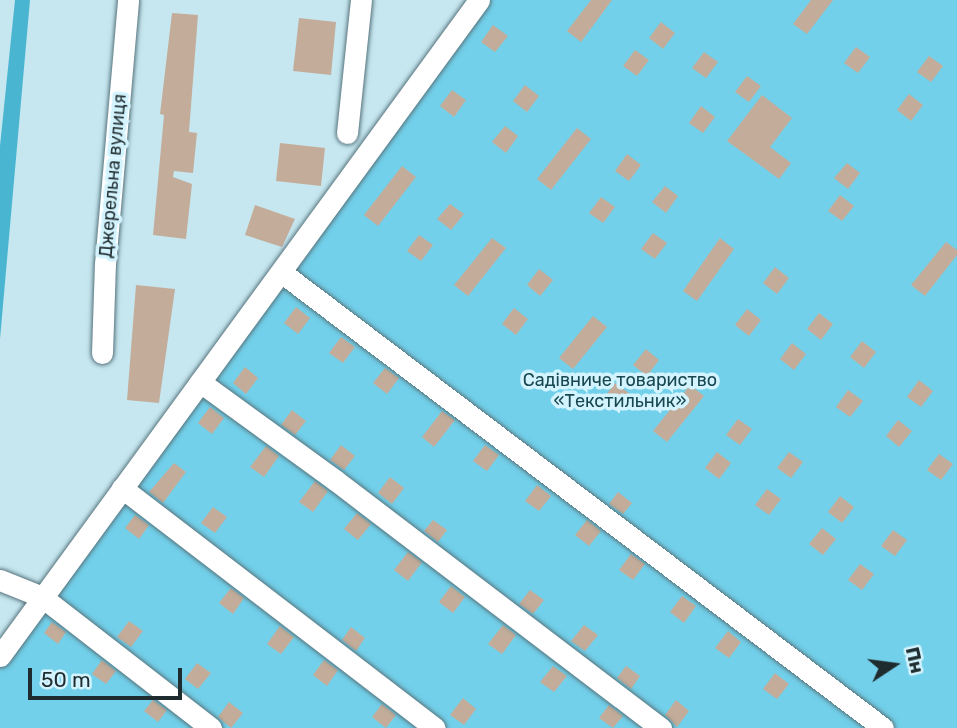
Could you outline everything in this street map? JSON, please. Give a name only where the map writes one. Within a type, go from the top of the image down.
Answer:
[{"type":"street","name":"Джерельна вулиця","points":[[102,353],[105,264],[128,0]]},
{"type":"street","points":[[346,133],[361,0]]},
{"type":"street","points":[[0,656],[479,0]]},
{"type":"street","points":[[281,272],[883,728]]},
{"type":"street","points":[[200,382],[335,480],[661,728]]},
{"type":"street","points":[[122,488],[435,728]]},
{"type":"street","points":[[0,580],[43,597],[211,728]]},
{"type":"green space","name":"Садівниче товариство «Текстильник»","points":[[488,0],[957,0],[957,728],[0,728],[0,641]]},
{"type":"shaded area","points":[[15,0],[30,0],[0,339],[0,146]]},
{"type":"building","points":[[591,0],[612,0],[581,42],[567,31]]},
{"type":"building","points":[[811,0],[833,0],[807,34],[793,24]]},
{"type":"building","points":[[172,13],[198,15],[189,132],[197,133],[193,173],[174,171],[173,177],[192,184],[186,239],[153,235],[164,115],[160,114]]},
{"type":"building","points":[[299,18],[336,22],[331,75],[293,71]]},
{"type":"building","points":[[661,22],[675,33],[663,49],[649,38]]},
{"type":"building","points":[[493,25],[508,36],[495,52],[481,42]]},
{"type":"building","points":[[856,47],[870,57],[858,73],[844,63]]},
{"type":"building","points":[[635,50],[649,60],[637,76],[623,66]]},
{"type":"building","points":[[704,52],[718,62],[706,78],[692,68]]},
{"type":"building","points":[[929,56],[943,66],[931,82],[917,72]]},
{"type":"building","points":[[747,76],[761,86],[749,102],[735,92]]},
{"type":"building","points":[[525,85],[539,96],[527,112],[513,101]]},
{"type":"building","points":[[452,90],[466,100],[454,117],[440,106]]},
{"type":"building","points":[[909,94],[923,105],[911,121],[897,110]]},
{"type":"building","points":[[762,95],[792,118],[770,147],[791,163],[779,179],[727,141]]},
{"type":"building","points":[[701,106],[715,117],[703,133],[689,123]]},
{"type":"building","points":[[505,126],[518,136],[506,153],[492,142]]},
{"type":"building","points":[[577,128],[591,139],[551,190],[537,179]]},
{"type":"building","points":[[280,143],[325,148],[321,186],[276,181]]},
{"type":"building","points":[[627,154],[641,165],[629,181],[615,171]]},
{"type":"building","points":[[847,163],[860,173],[848,189],[834,178]]},
{"type":"building","points":[[402,166],[416,177],[378,226],[364,215]]},
{"type":"building","points":[[665,186],[678,196],[666,213],[652,202]]},
{"type":"building","points":[[840,195],[854,206],[842,221],[828,211]]},
{"type":"building","points":[[601,197],[615,207],[603,223],[589,213]]},
{"type":"building","points":[[450,204],[464,214],[451,230],[437,219]]},
{"type":"building","points":[[255,205],[295,219],[282,247],[245,235]]},
{"type":"building","points":[[653,233],[667,243],[655,259],[641,249]]},
{"type":"building","points":[[419,235],[433,245],[421,261],[407,251]]},
{"type":"building","points":[[492,238],[506,248],[468,296],[454,285]]},
{"type":"building","points":[[720,238],[734,249],[697,301],[683,291]]},
{"type":"building","points":[[946,242],[957,250],[957,255],[925,296],[911,285]]},
{"type":"building","points":[[775,267],[789,278],[777,294],[763,283]]},
{"type":"building","points":[[539,269],[553,280],[540,296],[527,285]]},
{"type":"building","points":[[136,285],[175,289],[159,403],[127,400]]},
{"type":"building","points":[[296,307],[310,318],[298,334],[284,323]]},
{"type":"building","points":[[514,308],[528,319],[516,335],[502,324]]},
{"type":"building","points":[[747,309],[761,320],[749,336],[735,325]]},
{"type":"building","points":[[819,313],[833,324],[821,340],[807,329]]},
{"type":"building","points":[[593,316],[607,327],[573,369],[559,358]]},
{"type":"building","points":[[341,337],[355,347],[343,363],[329,353]]},
{"type":"building","points":[[862,341],[876,352],[864,368],[850,357]]},
{"type":"building","points":[[792,343],[806,354],[794,370],[780,359]]},
{"type":"building","points":[[646,349],[659,360],[647,376],[633,365]]},
{"type":"building","points":[[245,367],[258,378],[246,394],[233,383]]},
{"type":"building","points":[[385,368],[399,378],[387,394],[373,383]]},
{"type":"building","points":[[919,380],[933,391],[921,407],[907,397]]},
{"type":"building","points":[[615,383],[629,393],[617,409],[603,399]]},
{"type":"building","points":[[690,385],[704,396],[667,442],[653,431]]},
{"type":"building","points":[[848,390],[863,401],[850,417],[836,407]]},
{"type":"building","points":[[210,407],[224,418],[212,434],[198,423]]},
{"type":"building","points":[[292,410],[306,421],[295,435],[281,425]]},
{"type":"building","points":[[442,411],[455,420],[434,447],[422,437]]},
{"type":"building","points":[[738,419],[752,429],[740,445],[726,435]]},
{"type":"building","points":[[898,420],[912,431],[899,447],[886,436]]},
{"type":"building","points":[[341,445],[355,456],[344,470],[330,460]]},
{"type":"building","points":[[485,445],[499,455],[487,471],[473,461]]},
{"type":"building","points":[[266,446],[279,456],[264,477],[250,467]]},
{"type":"building","points":[[717,452],[731,463],[719,479],[705,468]]},
{"type":"building","points":[[789,452],[803,462],[791,478],[777,468]]},
{"type":"building","points":[[939,454],[953,464],[941,480],[927,470]]},
{"type":"building","points":[[174,463],[186,472],[163,503],[149,492]]},
{"type":"building","points":[[390,477],[404,488],[392,504],[378,493]]},
{"type":"building","points":[[315,481],[328,491],[313,512],[299,502]]},
{"type":"building","points":[[537,485],[551,496],[539,511],[525,501]]},
{"type":"building","points":[[767,489],[781,499],[769,515],[755,505]]},
{"type":"building","points":[[618,492],[632,503],[623,514],[609,504]]},
{"type":"building","points":[[840,496],[854,507],[842,523],[828,512]]},
{"type":"building","points":[[213,507],[227,517],[215,533],[201,523]]},
{"type":"building","points":[[357,513],[371,524],[358,540],[344,529]]},
{"type":"building","points":[[135,515],[149,525],[139,539],[125,528]]},
{"type":"building","points":[[433,520],[447,530],[438,542],[424,531]]},
{"type":"building","points":[[587,520],[601,531],[589,546],[575,535]]},
{"type":"building","points":[[822,528],[836,539],[823,555],[809,544]]},
{"type":"building","points":[[893,530],[907,540],[895,556],[881,546]]},
{"type":"building","points":[[408,552],[422,562],[408,581],[394,570]]},
{"type":"building","points":[[631,554],[645,564],[633,580],[619,570]]},
{"type":"building","points":[[860,564],[874,574],[862,590],[848,580]]},
{"type":"building","points":[[451,586],[465,597],[453,613],[439,602]]},
{"type":"building","points":[[231,588],[244,598],[233,614],[219,603]]},
{"type":"building","points":[[530,590],[544,600],[533,614],[519,604]]},
{"type":"building","points":[[682,596],[696,606],[684,623],[670,612]]},
{"type":"building","points":[[129,621],[143,631],[131,647],[117,637]]},
{"type":"building","points":[[52,622],[66,632],[58,644],[44,633]]},
{"type":"building","points":[[503,625],[516,635],[502,654],[488,644]]},
{"type":"building","points":[[584,625],[598,635],[585,651],[571,641]]},
{"type":"building","points":[[280,626],[294,637],[281,654],[267,644]]},
{"type":"building","points":[[351,627],[365,638],[356,651],[342,640]]},
{"type":"building","points":[[728,631],[741,642],[729,658],[715,648]]},
{"type":"building","points":[[102,660],[116,671],[106,684],[92,674]]},
{"type":"building","points":[[324,660],[338,670],[327,686],[313,675]]},
{"type":"building","points":[[197,663],[211,673],[198,689],[185,679]]},
{"type":"building","points":[[553,666],[567,676],[554,692],[540,682]]},
{"type":"building","points":[[626,666],[640,676],[631,689],[617,678]]},
{"type":"building","points":[[775,673],[789,684],[777,699],[763,689]]},
{"type":"building","points":[[463,698],[476,709],[464,725],[450,715]]},
{"type":"building","points":[[153,700],[167,710],[158,722],[144,711]]},
{"type":"building","points":[[676,700],[689,711],[677,727],[665,715]]},
{"type":"building","points":[[229,702],[243,713],[231,728],[218,717]]},
{"type":"building","points":[[382,704],[396,715],[386,728],[372,717]]},
{"type":"building","points":[[609,705],[623,716],[613,728],[599,718]]}]
